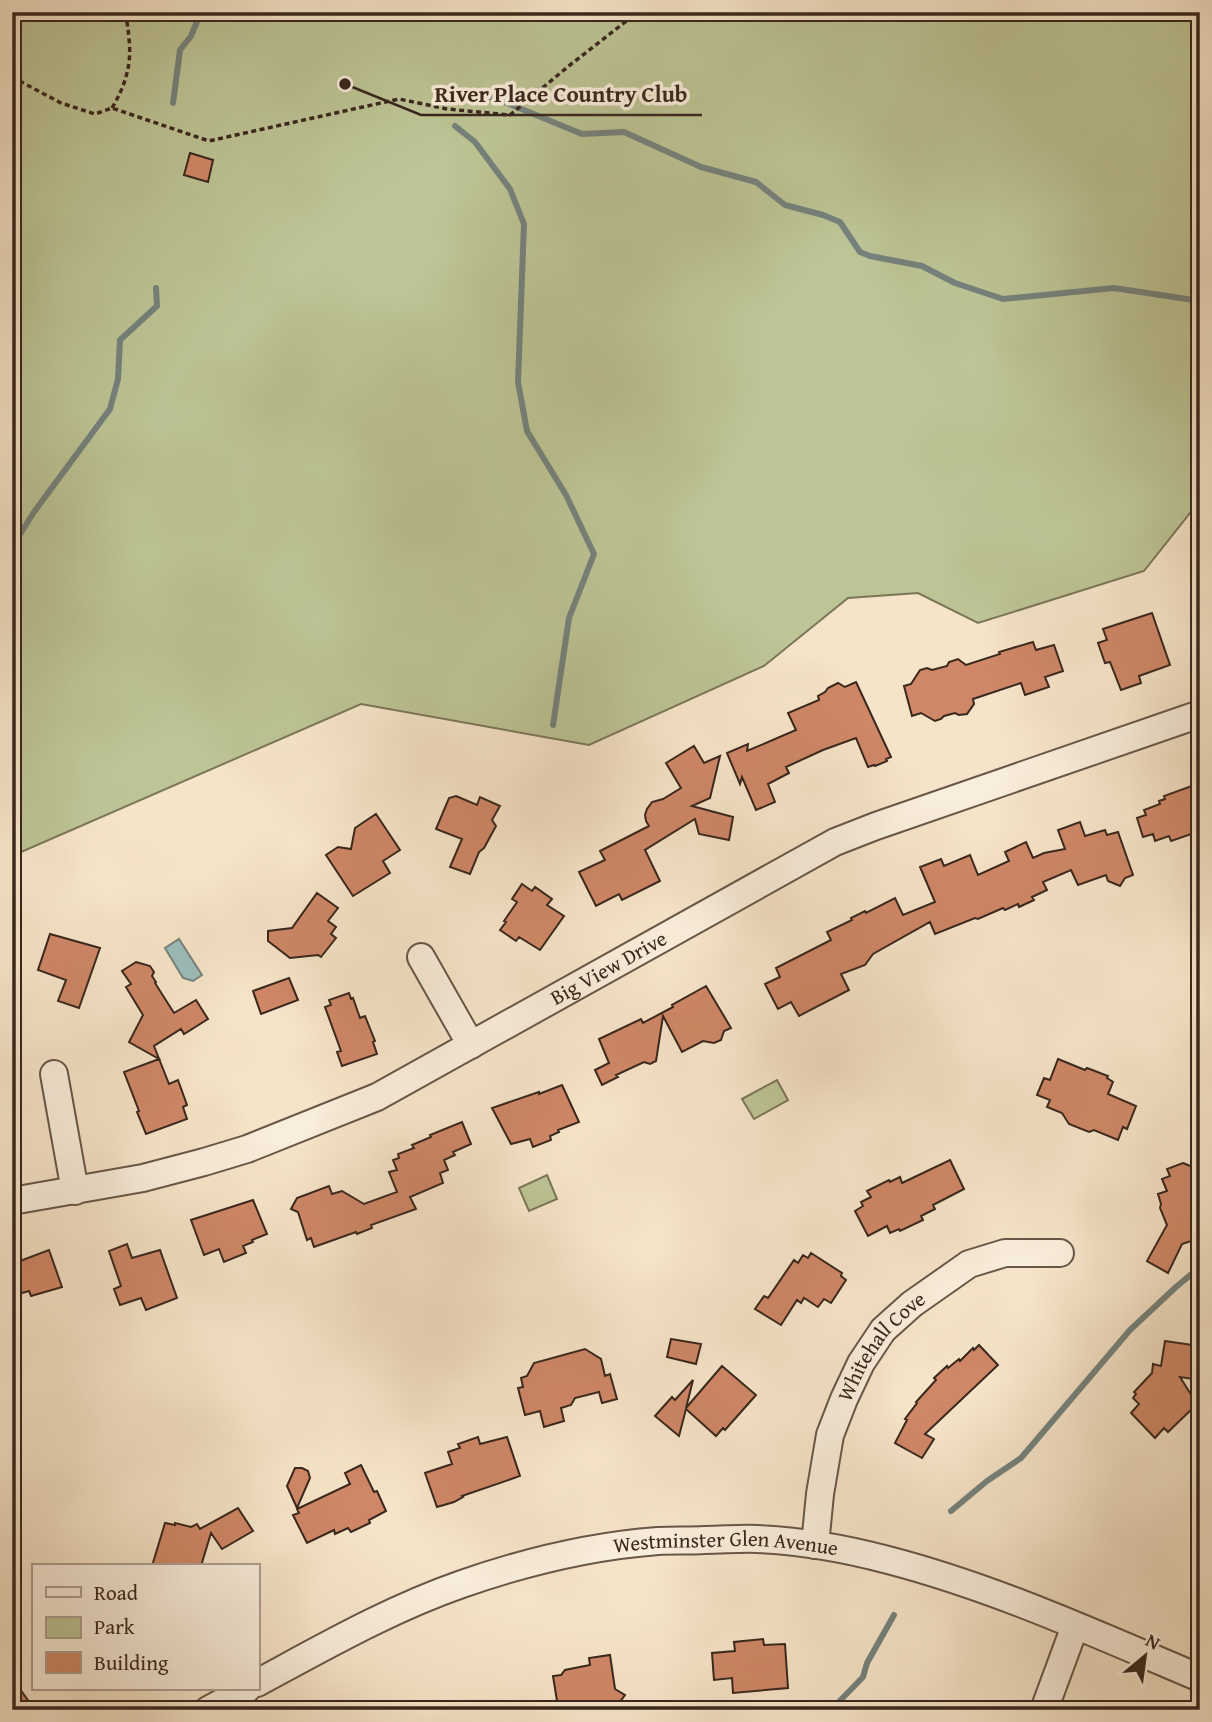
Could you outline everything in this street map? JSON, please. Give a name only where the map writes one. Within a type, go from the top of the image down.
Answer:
[{"type":"street","name":"Big View Drive","points":[[12,1201],[143,1178],[247,1149],[377,1097],[835,842],[1200,714]]},
{"type":"street","points":[[421,957],[471,1045]]},
{"type":"street","points":[[54,1074],[75,1191]]},
{"type":"street","name":"Whitehall Cove","points":[[815,1545],[830,1435],[862,1363],[883,1330],[912,1304],[969,1264],[1005,1253],[1060,1254]]},
{"type":"street","name":"Westminster Glen Avenue","points":[[259,1682],[402,1609],[460,1585],[539,1560],[589,1549],[659,1541],[758,1539],[815,1545],[886,1559],[933,1572],[1021,1603],[1200,1678]]},
{"type":"street","points":[[1044,1710],[1075,1626]]},
{"type":"street","points":[[208,1710],[245,1690]]},
{"type":"path","points":[[112,108],[128,74],[131,54],[127,21],[123,12]]},
{"type":"path","points":[[12,77],[61,103],[95,114],[112,108],[209,141],[399,99],[447,109],[510,115],[638,12]]},
{"type":"green space","points":[[12,12],[1200,12],[1200,502],[1144,571],[978,623],[918,593],[848,598],[764,666],[589,745],[361,704],[12,856]]},
{"type":"green space","points":[[777,1080],[788,1100],[754,1119],[742,1099]]},
{"type":"green space","points":[[547,1175],[557,1199],[529,1211],[519,1188]]},
{"type":"water","points":[[179,939],[202,975],[193,981],[183,978],[165,948]]},
{"type":"building","points":[[190,153],[213,160],[208,182],[184,175]]},
{"type":"building","points":[[1152,613],[1170,665],[1139,676],[1141,683],[1121,690],[1110,662],[1105,663],[1098,643],[1107,640],[1103,629]]},
{"type":"building","points":[[1033,642],[1036,650],[1054,645],[1063,671],[1045,677],[1049,687],[1025,695],[1021,683],[973,699],[974,704],[967,714],[955,713],[935,721],[921,713],[912,716],[904,686],[911,684],[920,670],[947,666],[949,662],[958,659],[966,665]]},
{"type":"building","points":[[856,682],[891,757],[868,767],[856,738],[823,750],[786,767],[789,773],[768,784],[775,802],[756,810],[742,777],[740,784],[727,753],[748,744],[747,751],[796,730],[788,713],[819,700],[818,696],[838,683],[845,687]]},
{"type":"building","points":[[694,746],[704,763],[720,756],[710,798],[692,806],[733,817],[729,840],[699,834],[695,819],[645,850],[660,881],[622,900],[619,894],[596,906],[579,872],[605,860],[600,851],[649,826],[645,815],[652,802],[681,788],[666,763]]},
{"type":"building","points":[[1200,783],[1200,831],[1171,841],[1169,836],[1155,841],[1153,834],[1143,837],[1137,818],[1146,815],[1144,810],[1160,804],[1159,801],[1165,799],[1164,796]]},
{"type":"building","points":[[456,796],[477,805],[480,797],[500,806],[492,820],[496,826],[479,852],[470,874],[450,867],[462,839],[436,829],[449,798]]},
{"type":"building","points":[[376,814],[400,850],[383,861],[390,873],[353,896],[326,855],[338,847],[351,849],[355,828]]},
{"type":"building","points":[[1080,822],[1085,836],[1105,830],[1107,835],[1118,832],[1133,875],[1125,878],[1120,886],[1108,881],[1106,875],[1078,885],[1071,870],[1043,882],[1047,890],[1019,907],[1018,904],[1005,910],[1003,908],[935,934],[930,922],[873,954],[865,965],[841,974],[849,990],[799,1016],[791,1002],[778,1009],[765,984],[780,977],[776,968],[831,940],[827,932],[895,898],[903,915],[935,902],[920,867],[941,859],[944,866],[970,855],[978,875],[1009,861],[1005,852],[1026,842],[1033,858],[1065,849],[1058,830]]},
{"type":"building","points":[[522,884],[532,891],[535,887],[552,899],[547,905],[564,916],[540,950],[519,937],[516,941],[500,930],[517,902],[512,899]]},
{"type":"building","points":[[317,893],[338,908],[328,921],[336,927],[331,934],[336,938],[321,957],[290,958],[268,941],[268,931],[292,928]]},
{"type":"building","points":[[50,934],[100,948],[79,1008],[58,1001],[66,980],[38,970]]},
{"type":"building","points":[[136,962],[150,966],[154,972],[152,976],[155,983],[174,1013],[196,1000],[208,1019],[184,1034],[181,1029],[154,1046],[169,1084],[178,1080],[187,1105],[183,1107],[187,1119],[146,1134],[124,1072],[159,1059],[129,1042],[143,1015],[126,987],[131,984],[122,971]]},
{"type":"building","points":[[289,978],[298,1000],[261,1014],[253,991]]},
{"type":"building","points":[[706,986],[731,1028],[724,1031],[721,1040],[714,1043],[703,1041],[682,1052],[663,1016],[656,1061],[650,1064],[644,1062],[602,1085],[595,1070],[609,1063],[599,1039],[641,1019],[643,1023]]},
{"type":"building","points":[[349,993],[360,1018],[365,1016],[377,1054],[342,1066],[337,1052],[341,1051],[325,1007],[331,1005],[329,1000]]},
{"type":"building","points":[[1058,1059],[1108,1076],[1113,1082],[1108,1094],[1136,1106],[1127,1129],[1123,1127],[1118,1140],[1069,1124],[1062,1113],[1047,1107],[1050,1100],[1037,1095],[1044,1078],[1050,1080]]},
{"type":"building","points":[[562,1085],[579,1122],[558,1130],[559,1132],[550,1136],[551,1140],[533,1147],[530,1139],[511,1144],[492,1108]]},
{"type":"building","points":[[462,1122],[471,1144],[453,1152],[455,1155],[444,1160],[448,1170],[440,1173],[443,1183],[410,1197],[416,1209],[371,1225],[372,1228],[357,1234],[356,1232],[314,1247],[311,1238],[307,1240],[298,1212],[291,1209],[297,1198],[329,1186],[332,1194],[342,1191],[364,1204],[397,1192],[389,1172],[397,1170],[393,1160],[399,1158],[398,1154],[414,1148],[412,1145],[431,1137],[430,1135]]},
{"type":"building","points":[[950,1160],[964,1189],[933,1205],[935,1209],[921,1216],[923,1220],[890,1233],[887,1226],[868,1236],[855,1211],[863,1206],[861,1202],[871,1197],[867,1191],[900,1177],[902,1183]]},
{"type":"building","points":[[1183,1163],[1200,1170],[1200,1238],[1182,1244],[1168,1273],[1147,1261],[1167,1225],[1158,1194],[1167,1191],[1162,1179],[1170,1176],[1167,1169]]},
{"type":"building","points":[[253,1200],[267,1234],[243,1246],[246,1253],[224,1262],[219,1249],[204,1255],[191,1220]]},
{"type":"building","points":[[127,1244],[132,1258],[160,1250],[177,1298],[146,1310],[141,1298],[120,1305],[114,1289],[121,1286],[109,1251]]},
{"type":"building","points":[[49,1250],[62,1287],[31,1296],[29,1291],[12,1296],[12,1264]]},
{"type":"building","points":[[811,1253],[842,1273],[841,1276],[846,1280],[831,1303],[824,1299],[818,1307],[804,1298],[801,1303],[797,1300],[781,1325],[755,1309],[764,1296],[768,1298],[794,1260],[798,1263],[803,1255],[808,1258]]},
{"type":"building","points":[[671,1339],[701,1344],[696,1364],[667,1357]]},
{"type":"building","points":[[1165,1341],[1200,1346],[1200,1380],[1180,1377],[1197,1404],[1168,1432],[1164,1428],[1155,1438],[1131,1413],[1139,1404],[1133,1398],[1136,1394],[1134,1392],[1152,1373],[1153,1364],[1161,1366]]},
{"type":"building","points":[[979,1345],[998,1365],[925,1434],[934,1439],[922,1458],[895,1443],[907,1420],[905,1419],[936,1380],[934,1378]]},
{"type":"building","points":[[585,1349],[601,1359],[605,1376],[610,1374],[617,1399],[602,1403],[599,1392],[575,1398],[571,1405],[561,1408],[564,1421],[544,1427],[540,1411],[525,1415],[518,1388],[523,1387],[521,1378],[527,1376],[534,1363]]},
{"type":"building","points":[[722,1366],[756,1395],[725,1430],[723,1428],[716,1436],[686,1409],[679,1436],[655,1416],[672,1397],[675,1400],[693,1380],[686,1408]]},
{"type":"building","points":[[478,1437],[480,1444],[507,1437],[520,1476],[437,1507],[425,1473],[452,1464],[448,1452],[460,1448],[458,1444]]},
{"type":"building","points":[[361,1465],[386,1511],[351,1532],[348,1528],[335,1534],[334,1530],[307,1543],[293,1515],[299,1513],[297,1509],[350,1484],[345,1473]]},
{"type":"building","points":[[295,1468],[308,1471],[310,1478],[297,1508],[287,1486]]},
{"type":"building","points":[[238,1508],[253,1531],[222,1549],[211,1533],[202,1564],[153,1564],[165,1523],[191,1527],[197,1524],[200,1529]]},
{"type":"building","points":[[763,1639],[764,1645],[785,1644],[788,1688],[733,1693],[732,1678],[714,1680],[712,1653],[735,1651],[734,1642]]},
{"type":"building","points":[[610,1655],[615,1689],[625,1695],[614,1710],[560,1710],[553,1676],[561,1675],[565,1670],[590,1665],[589,1658]]},
{"type":"building","points":[[12,1678],[35,1710],[12,1710]]},
{"type":"waterway","points":[[173,103],[180,50],[191,36],[201,12]]},
{"type":"waterway","points":[[439,96],[438,90],[495,98],[582,134],[624,132],[701,167],[756,182],[785,205],[840,222],[860,252],[922,266],[955,283],[1003,299],[1114,288],[1200,301]]},
{"type":"waterway","points":[[455,126],[475,142],[510,189],[524,224],[518,382],[527,431],[566,495],[594,554],[569,618],[553,725]]},
{"type":"waterway","points":[[12,547],[34,512],[110,409],[118,379],[120,340],[157,306],[156,288]]},
{"type":"waterway","points":[[951,1511],[987,1481],[1021,1458],[1130,1330],[1200,1267]]},
{"type":"waterway","points":[[831,1710],[863,1677],[867,1663],[894,1615]]},
{"type":"place","name":"River Place Country Club","points":[[345,84]]}]
